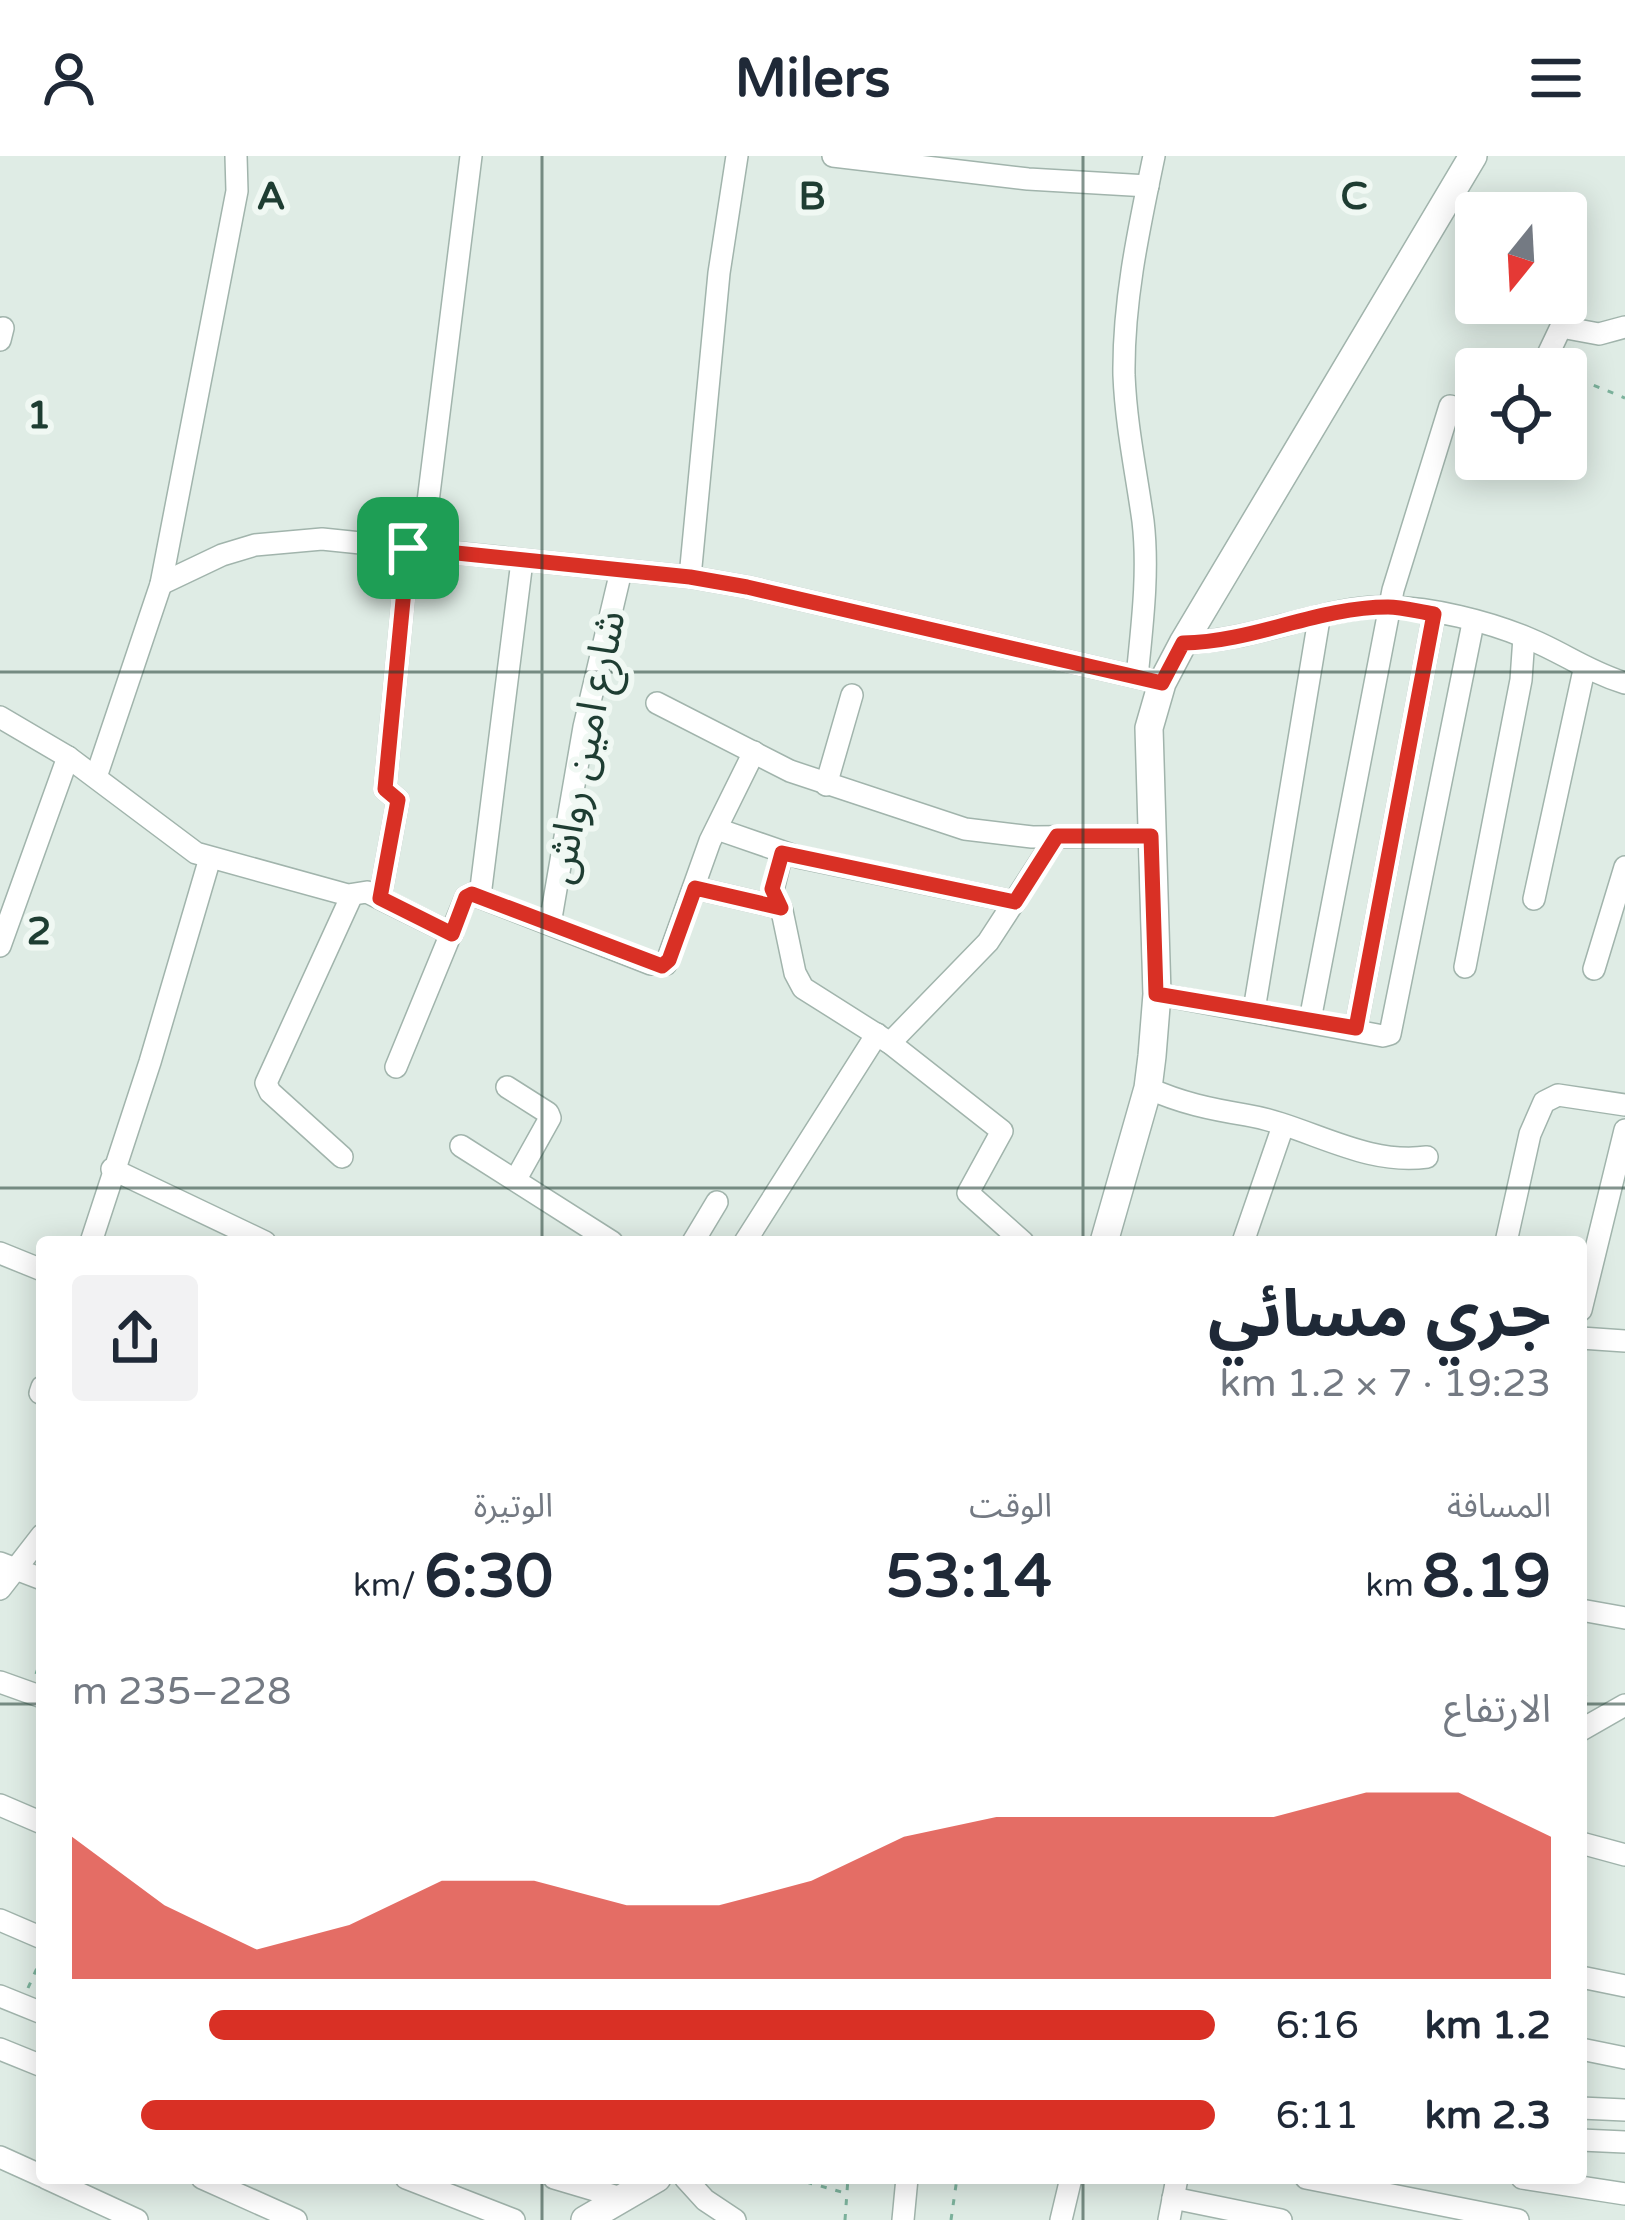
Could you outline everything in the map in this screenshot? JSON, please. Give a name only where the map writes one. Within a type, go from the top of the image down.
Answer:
[{"type":"street","points":[[96,777],[161,584],[237,191],[236,156]]},
{"type":"street","points":[[380,898],[398,800],[385,789],[471,156]]},
{"type":"street","points":[[690,577],[719,273],[737,156]]},
{"type":"street","points":[[833,156],[993,165],[1148,186]]},
{"type":"street","points":[[1106,1236],[1148,1088],[1156,994],[1145,560],[1124,371],[1128,298],[1154,156]]},
{"type":"street","points":[[1150,680],[1183,643],[1473,156]]},
{"type":"street","points":[[1551,348],[1561,328],[1599,334],[1625,327]]},
{"type":"street","points":[[1310,1020],[1390,607],[1450,406],[1455,407]]},
{"type":"street","points":[[161,584],[222,555],[288,540],[322,539],[690,577],[804,598],[1150,680]]},
{"type":"street","points":[[480,896],[521,561]]},
{"type":"street","name":"شارع امين رواش","points":[[550,924],[584,727],[621,571]]},
{"type":"street","points":[[1183,643],[1228,640],[1390,607],[1524,637],[1584,670],[1625,682]]},
{"type":"street","points":[[1356,1028],[1434,614]]},
{"type":"street","points":[[1254,1010],[1318,619]]},
{"type":"street","points":[[1156,994],[1384,1036],[1392,1030],[1473,623]]},
{"type":"street","points":[[1465,967],[1521,680],[1524,637]]},
{"type":"street","points":[[1534,899],[1584,670]]},
{"type":"street","points":[[826,785],[852,695]]},
{"type":"street","points":[[657,703],[826,785],[965,829],[1010,836],[1151,836]]},
{"type":"street","points":[[0,717],[68,757],[184,845],[209,858],[352,895],[363,891],[452,934]]},
{"type":"street","points":[[396,1067],[466,897],[480,896],[662,966],[669,960],[717,829],[754,752]]},
{"type":"street","points":[[0,946],[68,757]]},
{"type":"street","points":[[717,829],[782,853],[1015,902]]},
{"type":"street","points":[[749,1236],[884,1039],[979,953],[1057,836]]},
{"type":"street","points":[[782,853],[772,889],[803,988],[884,1039],[999,1128],[1001,1137],[968,1193],[1015,1236]]},
{"type":"street","points":[[93,1236],[150,1063],[209,858]]},
{"type":"street","points":[[1594,969],[1625,867]]},
{"type":"street","points":[[695,888],[781,908]]},
{"type":"street","points":[[342,1156],[270,1092],[266,1083],[352,895]]},
{"type":"street","points":[[507,1087],[550,1118],[516,1180]]},
{"type":"street","points":[[1148,1088],[1183,1104],[1283,1126],[1385,1158],[1427,1157]]},
{"type":"street","points":[[1507,1236],[1530,1134],[1544,1102],[1558,1096],[1625,1105]]},
{"type":"street","points":[[1246,1236],[1283,1126]]},
{"type":"street","points":[[1587,1285],[1625,1130]]},
{"type":"street","points":[[460,1146],[603,1236]]},
{"type":"street","points":[[112,1169],[252,1236]]},
{"type":"street","points":[[697,1236],[717,1202]]},
{"type":"street","points":[[0,1253],[36,1268]]},
{"type":"street","points":[[1587,1338],[1625,1341]]},
{"type":"street","points":[[0,1588],[9,1566],[36,1541]]},
{"type":"street","points":[[1587,1611],[1625,1618]]},
{"type":"street","points":[[0,1682],[36,1695]]},
{"type":"street","points":[[1587,1727],[1625,1705]]},
{"type":"street","points":[[0,1805],[36,1820]]},
{"type":"street","points":[[1587,1846],[1625,1855]]},
{"type":"street","points":[[0,1920],[36,1935]]},
{"type":"street","points":[[1587,1978],[1625,1986]]},
{"type":"street","points":[[0,2049],[36,2064]]},
{"type":"street","points":[[1587,2050],[1625,2058]]},
{"type":"street","points":[[1587,2108],[1625,2110]]},
{"type":"street","points":[[1587,2140],[1625,2142]]},
{"type":"street","points":[[0,2157],[36,2173]]},
{"type":"street","points":[[59,2184],[137,2220]]},
{"type":"street","points":[[215,2184],[296,2220]]},
{"type":"street","points":[[421,2184],[514,2220]]},
{"type":"street","points":[[573,2184],[618,2198]]},
{"type":"street","points":[[585,2220],[645,2184]]},
{"type":"street","points":[[903,2220],[906,2184]]},
{"type":"street","points":[[1060,2220],[1069,2184]]},
{"type":"street","points":[[1336,2184],[1518,2220]]},
{"type":"street","points":[[1561,2184],[1625,2194]]},
{"type":"street","points":[[1173,2199],[1281,2220]]},
{"type":"street","points":[[700,2210],[735,2220]]},
{"type":"path","points":[[1587,383],[1625,398]]},
{"type":"path","points":[[21,2004],[36,1970]]},
{"type":"path","points":[[813,2184],[845,2193]]},
{"type":"path","points":[[845,2220],[847,2184]]},
{"type":"path","points":[[951,2220],[956,2184]]},
{"type":"route","points":[[408,548],[747,587],[1162,683],[1183,643],[1243,637],[1360,610],[1390,607],[1434,614],[1356,1028],[1156,994],[1151,836],[1057,836],[1015,902],[782,853],[772,889],[781,908],[695,888],[669,960],[662,966],[472,894],[466,897],[452,934],[380,898],[398,800],[385,789],[408,548]]}]
